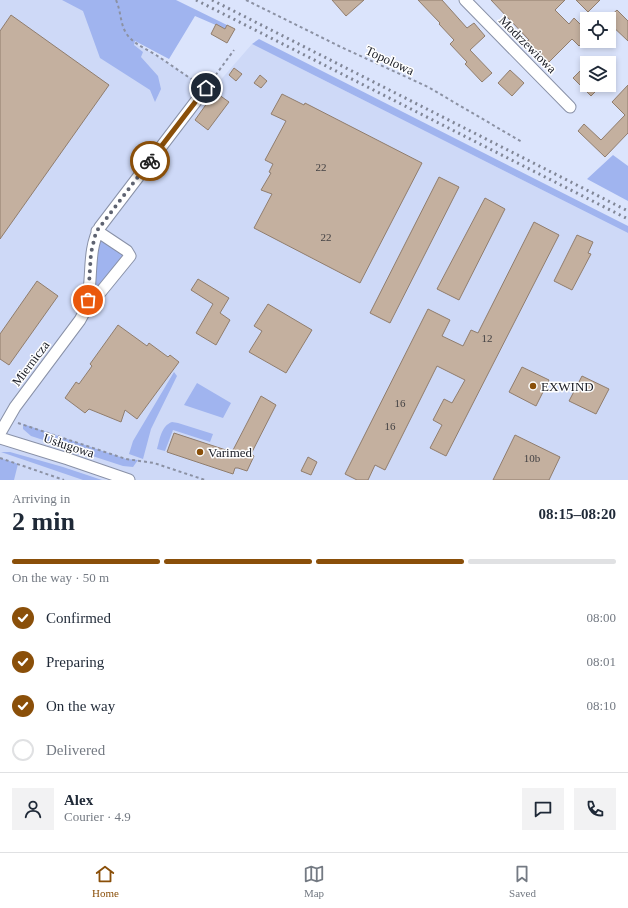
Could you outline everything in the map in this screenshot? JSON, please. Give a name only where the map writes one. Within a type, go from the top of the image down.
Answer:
[{"type":"street","name":"Modrzewiowa","points":[[465,0],[570,107]]},
{"type":"street","name":"Miernicza","points":[[85,312],[92,247],[97,231],[206,88]]},
{"type":"street","name":"Miernicza","points":[[0,433],[8,419],[85,312],[130,256],[127,250],[97,231]]},
{"type":"street","name":"Usługowa","points":[[0,438],[129,480]]},
{"type":"path","points":[[116,0],[119,7],[122,26],[134,43],[154,54],[206,88]]},
{"type":"path","name":"Topolowa","points":[[246,0],[341,47],[428,87],[522,142]]},
{"type":"path","points":[[213,79],[234,50]]},
{"type":"path","points":[[8,419],[126,459],[154,462],[205,480]]},
{"type":"path","points":[[0,458],[64,480]]},
{"type":"shaded area","points":[[0,0],[157,0],[162,3],[134,43],[154,54],[211,91],[252,44],[628,233],[628,480],[0,480]]},
{"type":"shaded area","points":[[62,0],[176,0],[227,25],[225,29],[195,16],[169,59],[135,41],[134,45],[143,52],[141,57],[158,76],[161,89],[155,102],[150,90],[100,58],[83,11]]},
{"type":"shaded area","points":[[259,39],[628,226],[628,233],[252,44]]},
{"type":"shaded area","points":[[613,155],[628,166],[628,201],[587,179]]},
{"type":"shaded area","points":[[97,231],[128,252],[88,301]]},
{"type":"shaded area","points":[[174,372],[177,376],[151,429],[143,459],[129,454],[133,441]]},
{"type":"shaded area","points":[[197,383],[231,403],[223,418],[184,405]]},
{"type":"shaded area","points":[[172,422],[213,434],[210,442],[173,430],[165,451],[157,449],[165,426]]},
{"type":"shaded area","points":[[23,424],[126,459],[138,460],[133,467],[123,466],[31,436],[23,429]]},
{"type":"shaded area","points":[[1,452],[10,452],[102,480],[83,480]]},
{"type":"shaded area","points":[[0,458],[18,464],[14,480],[0,480]]},
{"type":"building","points":[[332,0],[364,0],[346,16]]},
{"type":"building","points":[[418,0],[442,0],[467,28],[474,23],[485,36],[470,50],[492,73],[482,82],[465,64],[467,62],[450,44],[454,40]]},
{"type":"building","points":[[491,0],[565,0],[555,10],[569,24],[574,18],[580,24],[580,45],[579,46],[572,39],[549,62],[527,41],[529,40]]},
{"type":"building","points":[[576,0],[600,0],[588,12]]},
{"type":"building","points":[[617,10],[628,21],[628,41],[616,30],[616,12],[615,12]]},
{"type":"building","points":[[11,15],[109,85],[0,239],[0,31]]},
{"type":"building","points":[[216,24],[225,29],[227,25],[235,29],[227,43],[211,34]]},
{"type":"building","points":[[234,68],[242,74],[236,81],[229,75]]},
{"type":"building","points":[[510,70],[524,83],[512,96],[498,83]]},
{"type":"building","points":[[580,71],[580,85],[573,78]]},
{"type":"building","points":[[260,75],[267,81],[261,88],[254,83]]},
{"type":"building","points":[[628,85],[628,133],[605,157],[578,131],[584,124],[601,140],[625,115],[612,102]]},
{"type":"building","points":[[215,92],[229,102],[208,130],[195,120]]},
{"type":"building","points":[[587,92],[595,92],[591,96]]},
{"type":"building","points":[[282,94],[304,105],[305,103],[422,163],[360,283],[254,228],[272,194],[261,190],[271,173],[269,172],[273,164],[265,160],[286,121],[271,114]]},
{"type":"building","points":[[439,177],[459,187],[390,323],[370,313]]},
{"type":"building","points":[[485,198],[505,209],[459,300],[437,289]]},
{"type":"building","points":[[534,222],[559,235],[446,456],[430,448],[442,425],[433,420],[444,399],[452,403],[465,380],[437,366],[385,470],[375,465],[368,480],[357,480],[345,474],[428,309],[450,320],[442,336],[463,346],[471,330],[478,333]]},
{"type":"building","points":[[577,235],[593,242],[588,253],[591,254],[572,290],[554,281]]},
{"type":"building","points":[[198,279],[229,298],[220,313],[230,320],[216,345],[196,333],[213,304],[191,290]]},
{"type":"building","points":[[37,281],[58,296],[9,365],[0,359],[0,334]]},
{"type":"building","points":[[268,304],[312,330],[286,373],[249,352],[262,331],[254,326]]},
{"type":"building","points":[[118,325],[147,346],[149,343],[168,357],[170,355],[179,362],[137,419],[125,410],[121,422],[89,409],[85,413],[65,398],[76,382],[79,384],[92,366],[90,364]]},
{"type":"building","points":[[522,367],[549,380],[536,406],[509,392]]},
{"type":"building","points":[[582,376],[609,389],[596,414],[569,401]]},
{"type":"building","points":[[261,396],[276,405],[251,454],[254,456],[247,471],[235,468],[233,474],[167,452],[174,433],[232,452]]},
{"type":"building","points":[[515,435],[560,457],[549,480],[493,480]]},
{"type":"building","points":[[308,457],[317,462],[311,475],[301,471]]},
{"type":"railway","points":[[196,0],[628,219]]},
{"type":"railway","points":[[212,0],[628,211]]},
{"type":"way so far","points":[[88,300],[91,253],[96,232],[150,161]]},
{"type":"place","name":"EXWIND","points":[[533,386]]},
{"type":"place","name":"Varimed","points":[[200,452]]},
{"type":"route","points":[[150,161],[206,88]]}]
